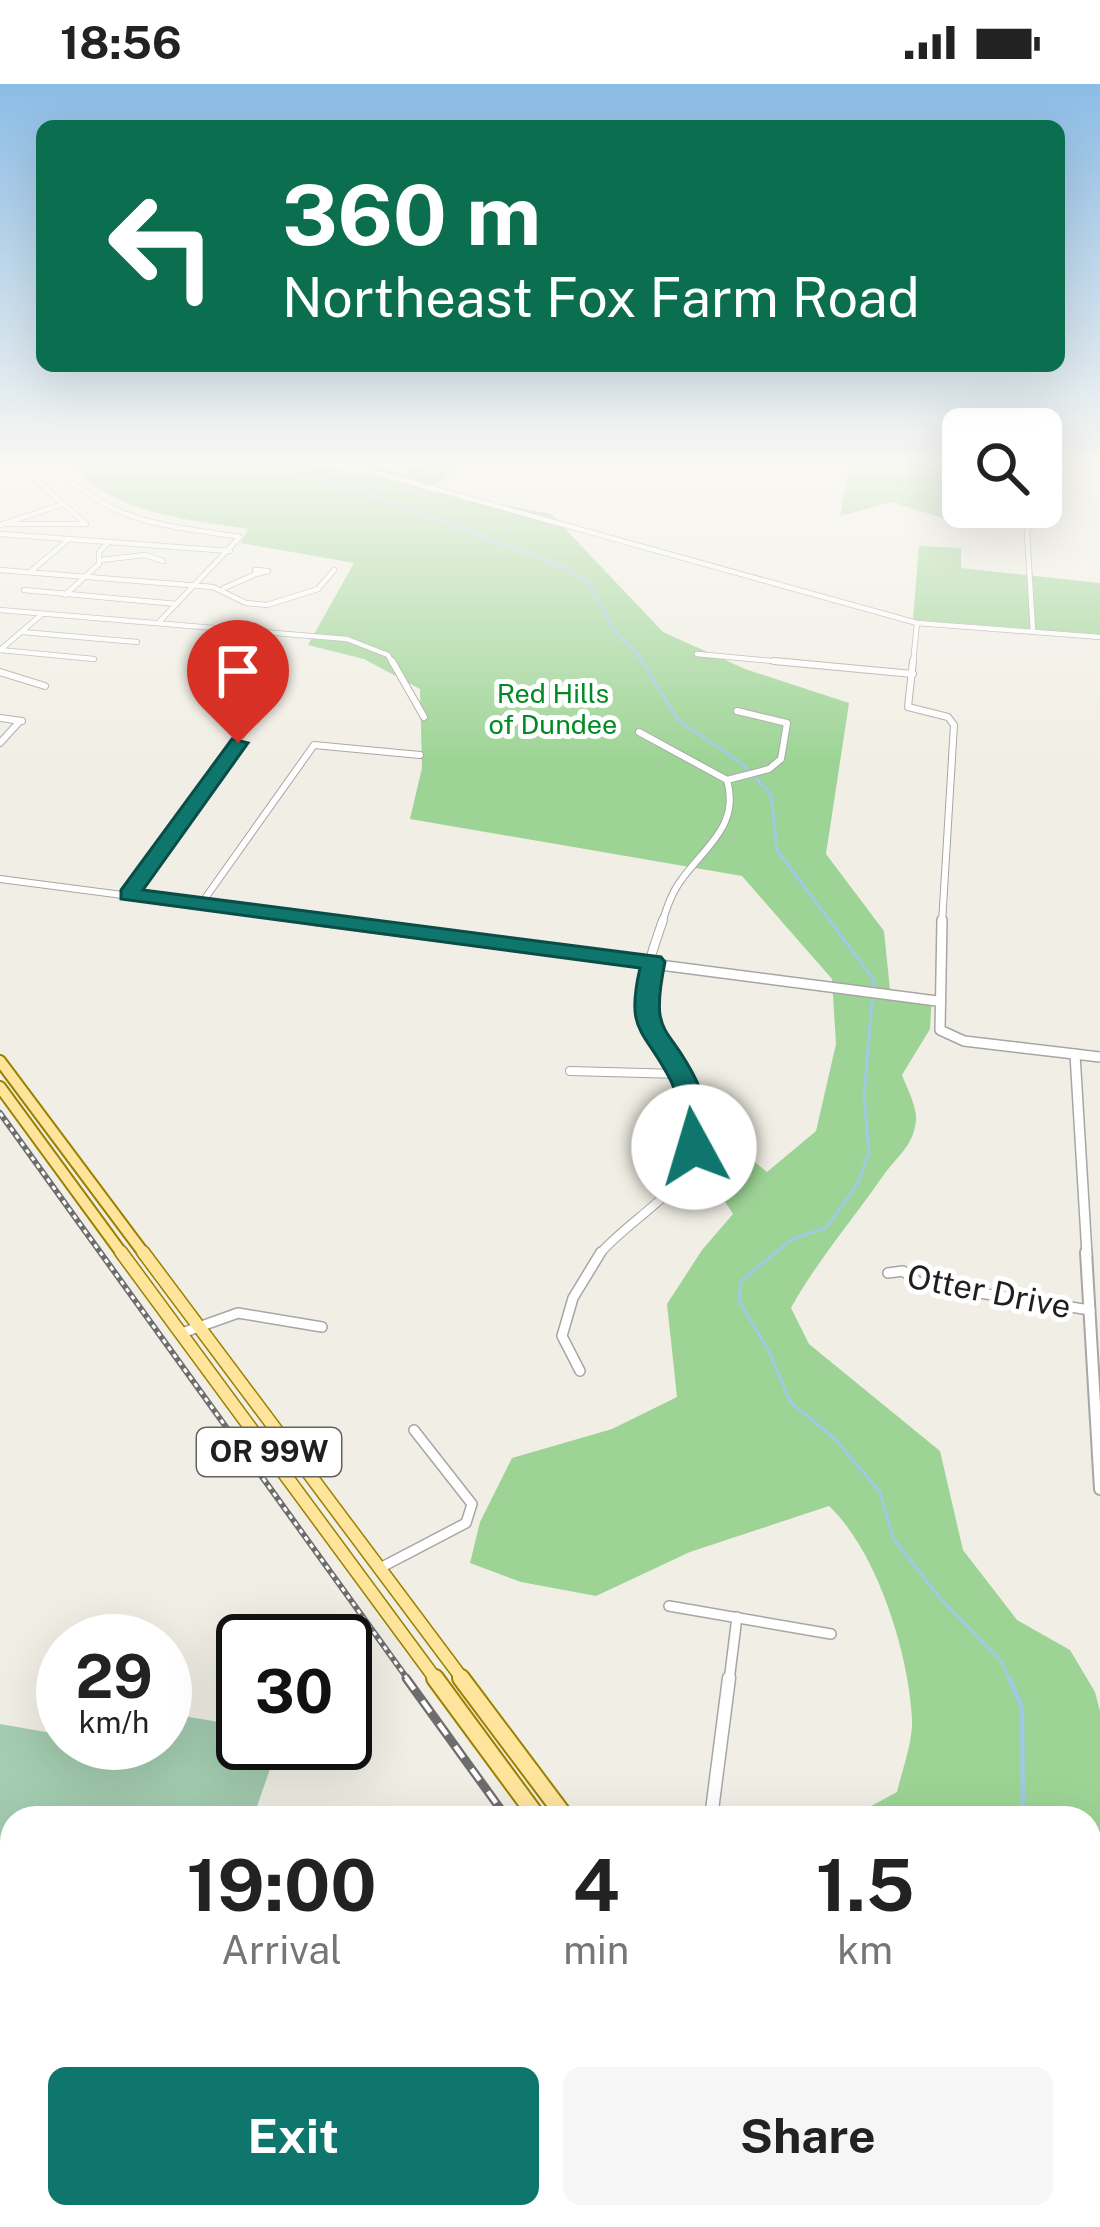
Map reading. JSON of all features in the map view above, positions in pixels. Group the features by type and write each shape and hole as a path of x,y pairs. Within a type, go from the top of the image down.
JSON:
{"main road":[{"name":"OR 99W","path":"0,1061 557,1806"},
{"name":"OR 99W","path":"0,1087 529,1806"}],"street":[{"path":"29,572 43,561"},
{"path":"64,595 100,561"},
{"path":"158,623 220,561"},
{"path":"701,561 917,623 1100,637"},
{"path":"1029,561 1033,632"},
{"path":"0,571 223,589 246,603 284,603 318,589 334,570"},
{"path":"223,589 256,574"},
{"path":"24,590 177,604"},
{"path":"0,610 334,637 391,658 424,716"},
{"path":"0,650 42,614"},
{"path":"917,623 909,709 948,717 954,724 938,1024 949,1037 1100,1057"},
{"path":"22,632 138,641"},
{"path":"0,650 94,658"},
{"path":"697,654 913,674"},
{"path":"0,671 46,686"},
{"path":"727,780 779,763 787,723 737,711"},
{"path":"0,718 22,721 0,743"},
{"path":"128,895 247,728"},
{"path":"580,1371 562,1336 568,1310 588,1268 616,1233 678,1180 691,1162 692,1108 682,1074 647,1020 644,994 673,892 722,829 731,795 727,780 639,732"},
{"path":"201,904 312,746 420,755"},
{"path":"0,880 937,1001"},
{"path":"1075,1054 1100,1489"},
{"path":"570,1071 682,1074"},
{"name":"Otter Drive","path":"888,1273 904,1271 921,1284 1090,1311"},
{"path":"181,1333 238,1313 322,1327"},
{"path":"380,1568 466,1523 472,1514 472,1504 414,1430"},
{"path":"668,1606 831,1634"},
{"path":"712,1806 737,1617"}],"green space":[{"name":"Red Hills of Dundee","path":"343,561 596,561 663,632 745,669 849,703 826,854 884,931 890,990 932,996 930,1029 902,1075 916,1115 912,1137 791,1308 809,1344 940,1451 963,1550 1017,1620 1070,1650 1095,1692 1100,1711 1100,1806 871,1806 897,1792 909,1746 910,1693 897,1635 876,1576 829,1506 690,1552 596,1596 521,1582 470,1563 480,1522 512,1458 612,1429 677,1397 667,1304 702,1250 733,1214 705,1171 710,1126 767,1172 816,1131 836,1044 832,979 742,876 410,819 422,768 420,689 364,659 308,645 354,563"},
{"path":"918,561 961,561 961,568 1100,583 1100,634 913,620"},
{"path":"192,1718 216,1722 216,1770 270,1770 257,1806 0,1806 0,1724 36,1730 36,1770 192,1770"}],"waterway":[{"path":"548,561 589,584 616,634 635,650 678,720 741,763 771,794 777,850 874,980 864,1097 869,1152 858,1183 826,1228 792,1239 741,1281 739,1301 769,1351 790,1402 835,1439 880,1492 893,1538 939,1597 1002,1662 1010,1681"},
{"path":"1009,1678 1022,1708 1023,1806"}],"railway":[{"path":"0,1113 409,1681"},
{"path":"406,1678 498,1806"}],"route":[{"path":"238,743 128,895 653,962 645,986 647,1020 682,1074 692,1108 694,1147"}]}
